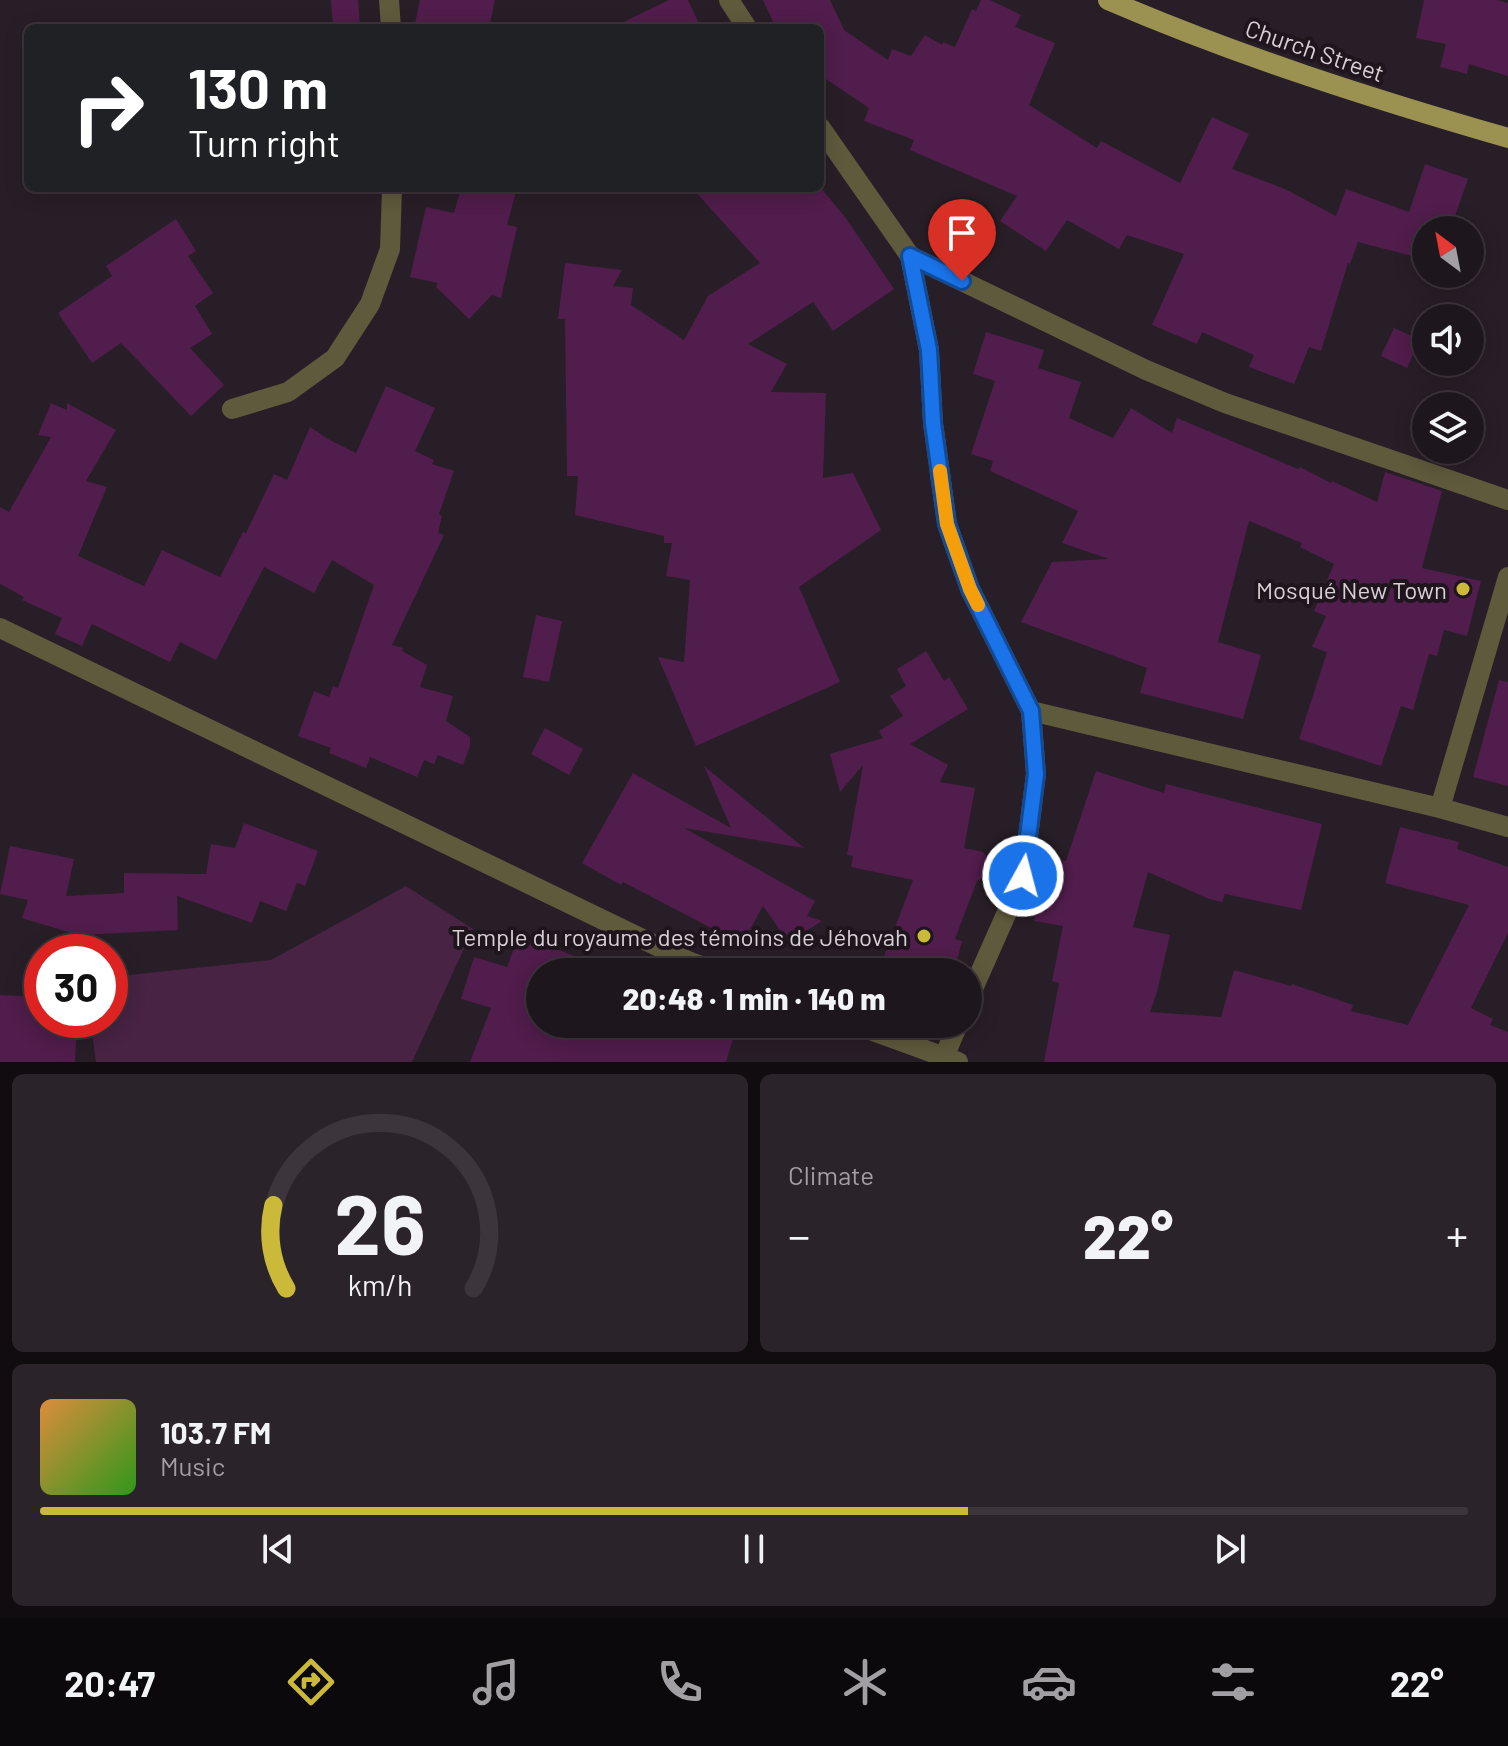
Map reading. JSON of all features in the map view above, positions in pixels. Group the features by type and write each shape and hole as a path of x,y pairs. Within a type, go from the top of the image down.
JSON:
{"main road":[{"name":"Church Street","path":"1108,0 1162,23 1386,102 1508,138"}],"street":[{"path":"389,0 391,24"},
{"path":"729,0 744,24"},
{"path":"824,133 910,256 929,350 933,423 947,524 970,589 1031,711 1036,774 1023,876 982,968"},
{"path":"232,409 288,392 335,358 370,304 390,249 392,192"},
{"path":"910,256 1146,370 1225,403 1508,500"},
{"path":"1440,808 1508,577"},
{"path":"0,628 685,958"},
{"path":"1031,711 1508,827"},
{"path":"890,1038 948,1061 954,1038"}],"shaded area":[{"path":"406,886 473,929 412,1062 96,1062 93,1038 128,1038 128,975 271,960"}],"building":[{"path":"331,0 358,0 360,24 333,24"},
{"path":"420,0 495,0 490,24 415,24"},
{"path":"669,0 688,0 699,24 619,24"},
{"path":"763,0 830,0 844,30 888,60 892,49 911,56 925,35 942,45 943,42 955,47 972,9 976,11 981,0 990,0 1021,15 1015,27 1055,43 1029,105 1097,148 1101,141 1180,183 1212,117 1249,134 1232,169 1285,189 1336,216 1346,189 1409,212 1425,164 1468,179 1455,216 1412,216 1412,256 1358,242 1348,263 1321,351 1309,347 1294,384 1249,367 1254,355 1202,332 1197,344 1152,325 1184,254 1127,235 1119,249 1067,220 1046,251 1000,221 1017,196 910,150 914,140 864,121 869,108 824,78 824,24 774,24"},
{"path":"1424,0 1497,0 1508,3 1508,76 1469,64 1467,74 1440,67 1446,44 1416,38"},
{"path":"460,192 516,192 507,225 517,227 501,298 492,295 469,319 436,287 438,283 410,277 426,207 454,213"},
{"path":"696,192 824,192 894,289 833,331 813,302 748,344 787,364 771,392 826,393 823,478 853,473 881,530 799,587 840,682 696,746 658,657 684,662 690,580 666,576 672,543 664,543 664,536 575,515 578,476 567,476 565,319 558,319 565,263 622,270 613,286 633,288 631,305 684,340 708,296 760,263"},
{"path":"176,219 196,251 188,256 213,293 195,306 212,334 190,348 224,385 191,416 121,343 92,363 58,313 112,276 106,266"},
{"path":"1394,328 1412,336 1412,357 1407,368 1381,356"},
{"path":"986,332 1044,350 1038,368 1081,382 1069,418 1113,438 1131,408 1172,433 1177,418 1298,469 1300,467 1377,502 1385,472 1442,491 1422,568 1481,581 1467,636 1444,630 1437,656 1429,654 1413,710 1401,706 1381,766 1299,739 1327,652 1312,647 1326,616 1314,611 1334,564 1300,547 1302,543 1249,521 1218,642 1261,655 1243,719 1140,693 1147,668 1021,622 1052,562 1109,559 1062,543 1078,511 990,471 993,461 971,454 995,381 973,374"},
{"path":"386,386 435,408 415,451 434,460 432,464 454,471 439,514 442,516 438,533 444,535 392,645 403,648 402,651 427,665 420,687 453,696 446,721 470,737 463,765 438,755 434,764 424,760 417,777 370,757 366,768 329,753 331,748 298,736 314,691 329,697 333,686 338,688 374,585 332,560 314,593 264,567 216,660 180,642 170,662 92,624 82,646 55,634 62,618 22,600 24,597 0,584 0,507 9,512 51,437 38,435 51,403 67,410 67,403 116,430 86,481 107,487 78,556 144,586 162,550 220,577 243,532 246,533 274,474 287,480 310,427 356,453"},
{"path":"536,615 562,621 549,682 523,677"},
{"path":"926,651 944,681 949,677 968,709 910,744 948,765 940,782 975,788 964,848 983,852 996,869 977,881 955,939 962,941 958,958 883,958 913,880 851,867 853,856 847,855 863,765 840,792 830,754 883,738 879,731 903,716 890,696 906,686 897,669"},
{"path":"1499,680 1508,682 1508,786 1473,777"},
{"path":"545,728 583,749 569,775 531,754"},
{"path":"704,766 804,848 684,828 815,901 807,916 822,921 795,938 791,946 763,906 742,944 582,863 633,773 731,828"},
{"path":"1096,771 1164,793 1166,784 1322,824 1301,910 1225,894 1222,902 1209,899 1148,872 1133,927 1170,935 1150,1012 1221,1017 1234,970 1292,984 1353,1005 1351,1011 1408,1025 1469,905 1385,883 1400,827 1459,842 1457,849 1508,867 1508,933 1471,1008 1493,1019 1490,1025 1508,1032 1508,1062 1044,1062 1059,983 1052,981 1063,926 1034,921 1045,858 1066,861"},
{"path":"244,823 318,851 305,886 297,883 286,911 260,901 252,923 177,896 178,930 75,934 22,918 28,900 0,894 10,846 74,859 66,896 124,893 124,873 206,874 211,844 235,848"},
{"path":"519,935 580,958 526,958 526,1038 730,1038 733,1039 726,1062 470,1062 491,1008 461,999 474,957 507,967"},
{"path":"0,995 24,996 24,1038 76,1038 75,1062 0,1062"}],"slow traffic":[{"path":"940,471 947,524 978,605"}],"place":[{"name":"Mosqué New Town","path":"1463,589"},
{"name":"Temple du royaume des témoins de Jéhovah","path":"924,936"}],"route":[{"path":"962,281 910,256 929,350 933,423 947,524 970,589 1031,711 1036,774 1023,876"}]}
